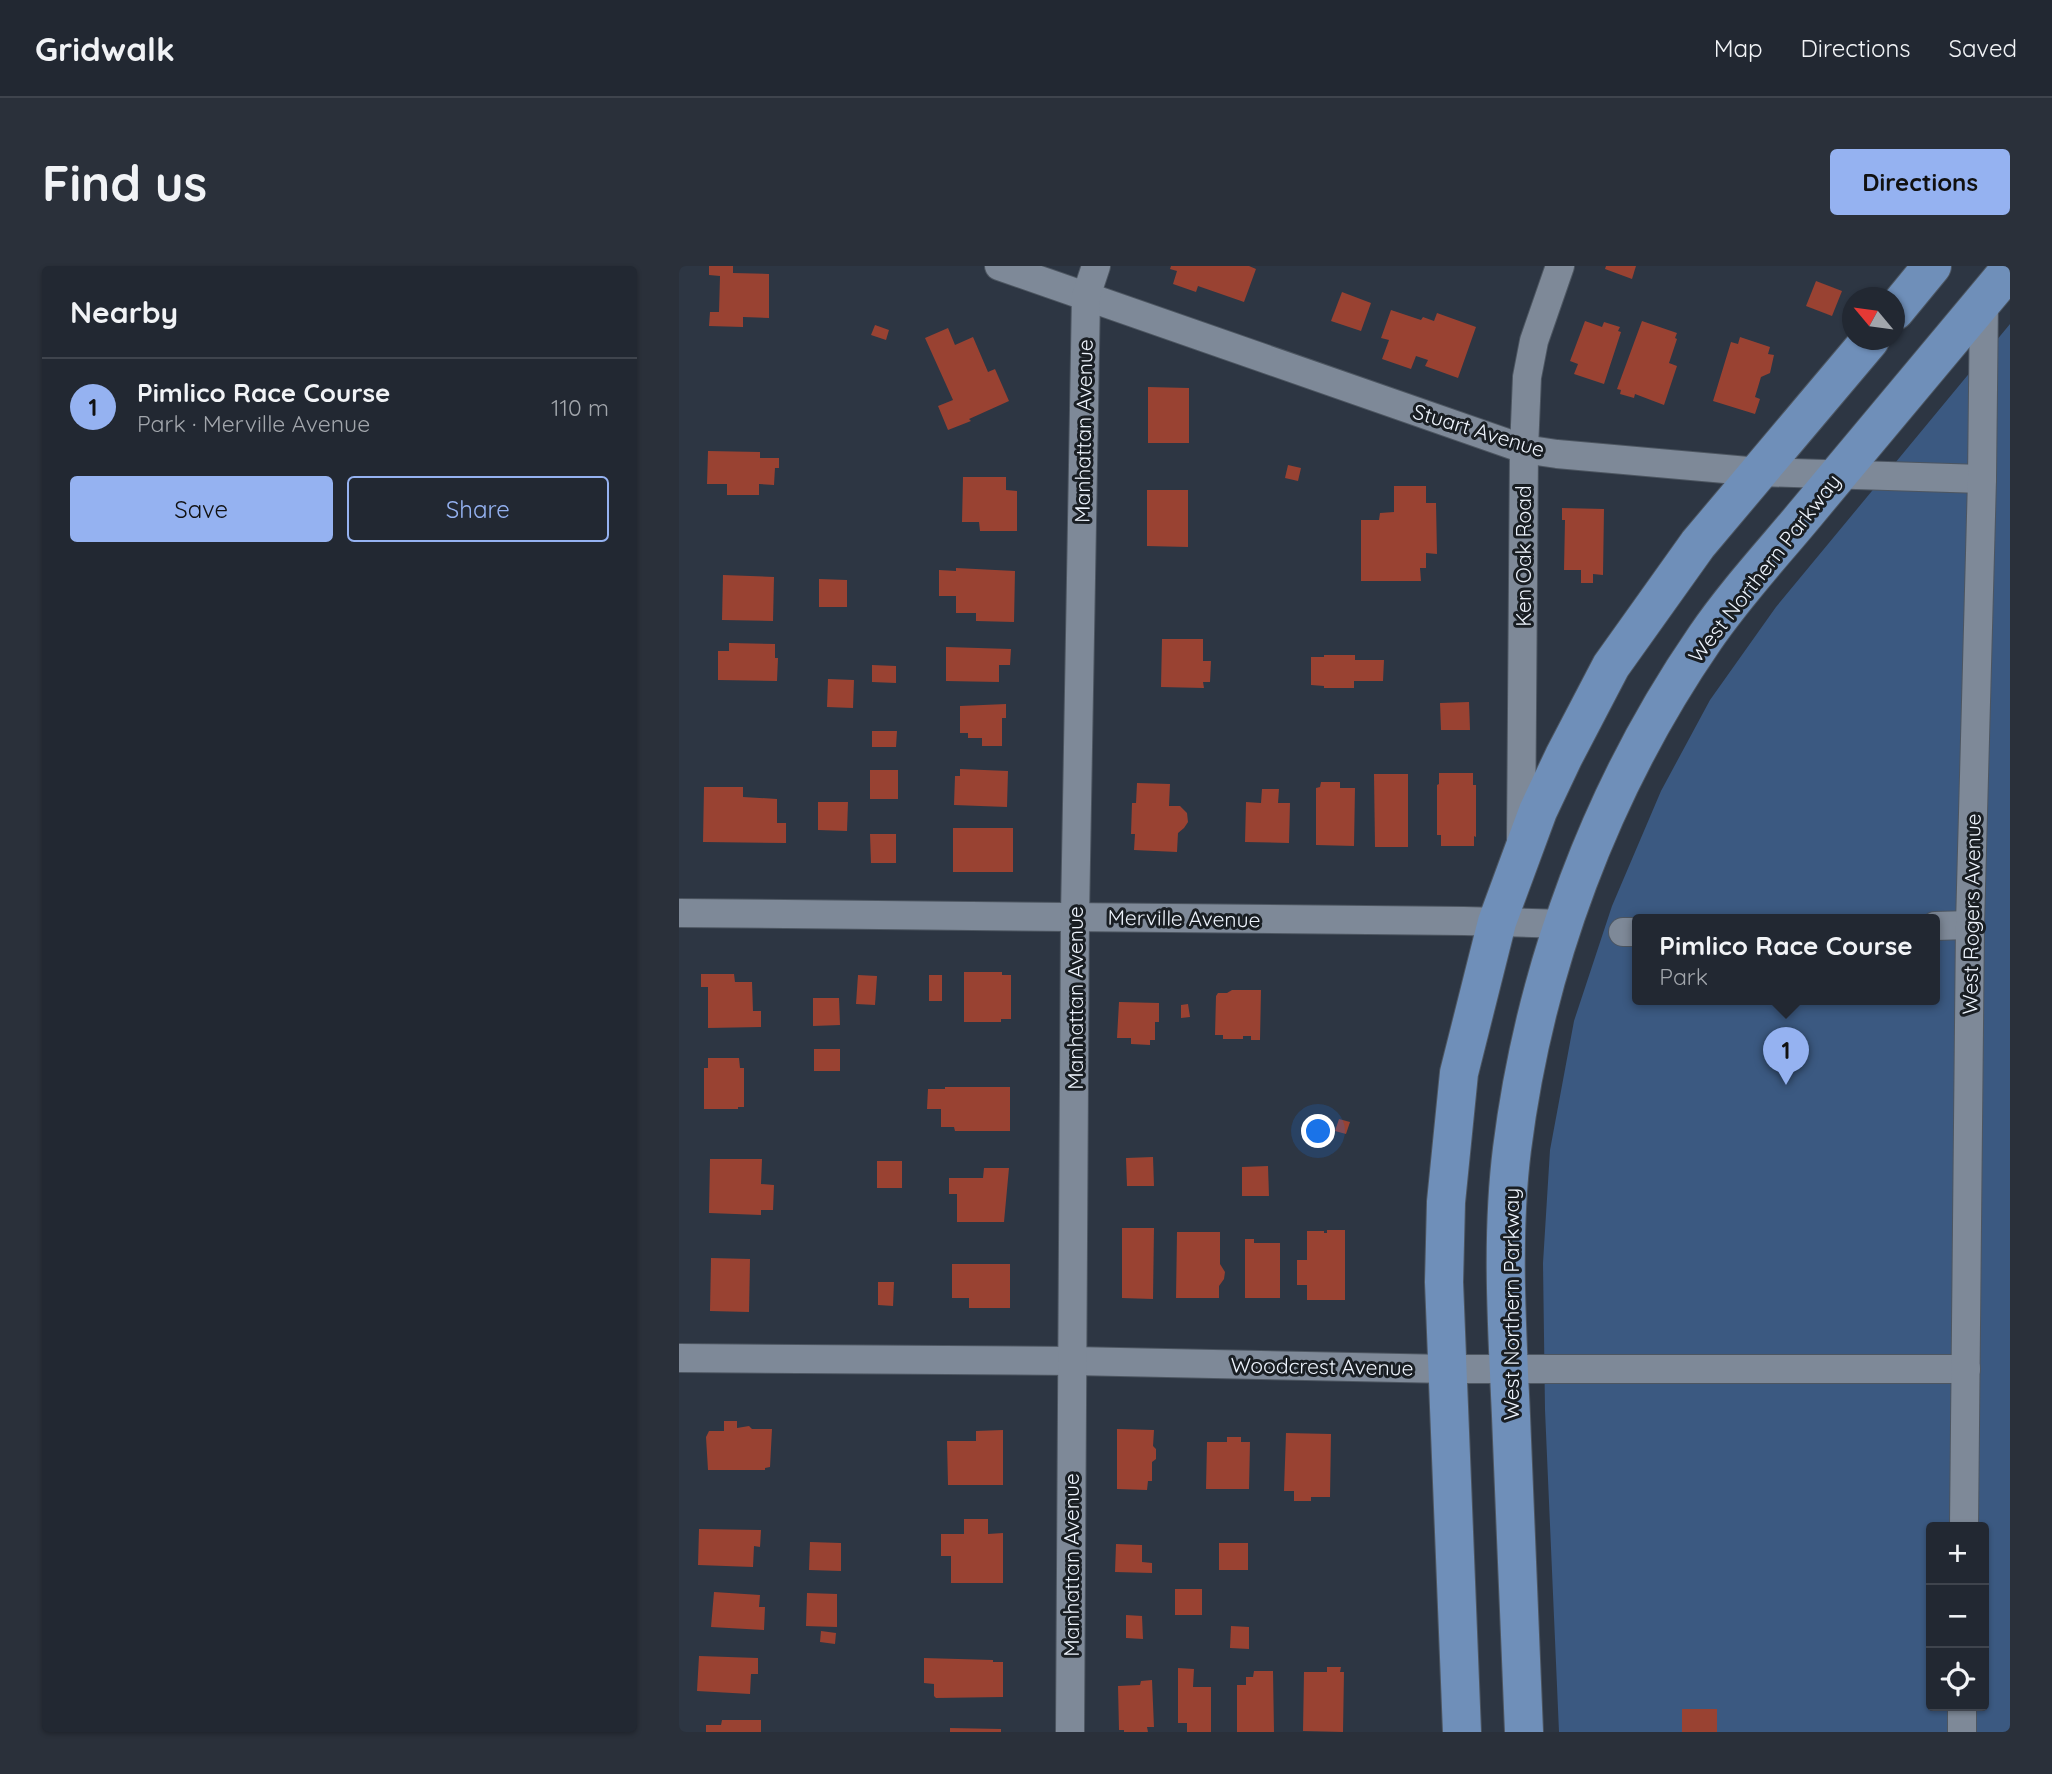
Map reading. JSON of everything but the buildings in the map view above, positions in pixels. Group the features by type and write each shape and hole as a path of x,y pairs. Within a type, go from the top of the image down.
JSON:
{"main road":[{"path":"1905,299 1932,266"},
{"name":"West Northern Parkway","path":"1524,1732 1506,1288 1507,1208 1512,1150 1522,1086 1537,1019 1564,924 1584,864 1614,797 1665,699 1707,635 2010,270"},
{"path":"1462,1732 1444,1282 1446,1202 1459,1073 1497,922 1538,811 1611,666 1698,544 1862,350"}],"street":[{"name":"Stuart Avenue","path":"999,266 1524,449 1759,472 1982,479"},
{"name":"Manhattan Avenue","path":"1070,1732 1075,917 1086,296 1096,266"},
{"name":"Ken Oak Road","path":"1521,852 1524,449 1529,361 1560,266"},
{"name":"West Rogers Avenue","path":"1964,1522 1970,925 1984,300"},
{"name":"Merville Avenue","path":"679,913 1564,924"},
{"path":"1940,926 1970,925"},
{"name":"Woodcrest Avenue","path":"679,1359 1073,1361 1509,1369 1966,1369"},
{"path":"1962,1711 1962,1732"}],"shaded area":[{"path":"2010,324 2010,1732 1559,1732 1545,1410 1543,1263 1550,1150 1574,1021 1612,906 1661,791 1710,700 1776,607"}],"place":[{"name":"Pimlico Race Course","path":"1786,1085"}]}
